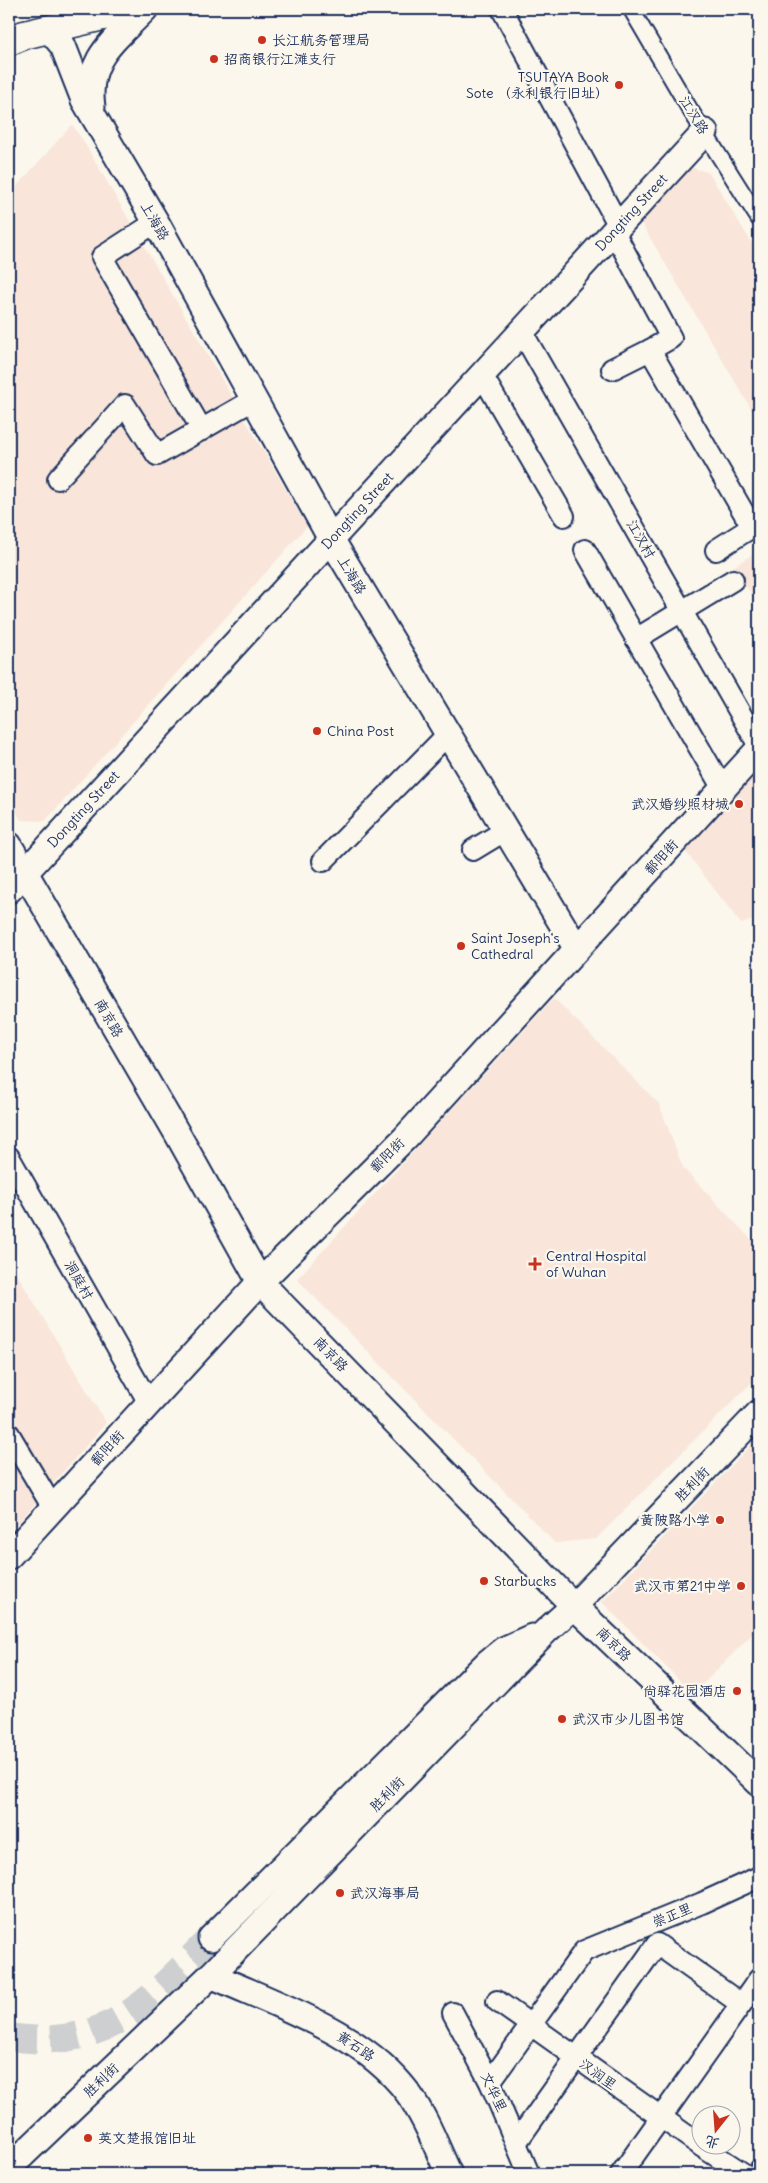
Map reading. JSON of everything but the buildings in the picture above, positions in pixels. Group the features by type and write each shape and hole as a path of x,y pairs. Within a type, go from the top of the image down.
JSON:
{"main road":[{"path":"9,41 49,29 133,9"}],"street":[{"name":"上海路","path":"94,117 90,90 97,63 107,48 144,9"},
{"name":"江汉路","path":"631,9 759,219"},
{"path":"504,10 671,338 612,369"},
{"name":"上海路","path":"49,29 63,46 80,93 156,222 331,540 577,949"},
{"name":"Dongting Street","path":"17,881 705,132"},
{"path":"156,222 102,258 202,430"},
{"name":"江汉村","path":"522,332 759,746"},
{"path":"650,350 752,527 716,550"},
{"path":"482,375 564,516"},
{"path":"58,479 125,405 157,455 255,400"},
{"path":"585,550 723,790"},
{"path":"636,639 733,580"},
{"path":"323,861 448,734"},
{"name":"鄱阳街","path":"9,1556 260,1282 405,1138 759,749"},
{"path":"473,850 506,830"},
{"name":"南京路","path":"9,845 17,881 173,1126 260,1282 574,1606 759,1783"},
{"name":"洞庭村","path":"9,1157 149,1403"},
{"name":"胜利街","path":"9,2168 212,1975 546,1631 574,1606 759,1413"},
{"path":"9,1434 52,1508"},
{"path":"212,1938 487,1663 503,1650 546,1631"},
{"name":"崇正里","path":"532,2026 584,1951 702,1904 759,1877"},
{"path":"516,2143 657,1944 741,2004"},
{"name":"黄石路","path":"212,1975 345,2037 380,2063 396,2078 418,2108 449,2174"},
{"path":"622,2174 759,1979"},
{"name":"汉润里","path":"497,2001 690,2138"},
{"name":"文华里","path":"453,2013 490,2082 529,2174"},
{"path":"490,2082 532,2026"},
{"name":"汉润里","path":"717,2156 744,2174"},
{"path":"754,2174 759,2167"}],"shaded area":[{"path":"72,125 82,139 307,526 45,821 21,820 9,799 9,195"},
{"path":"681,164 709,173 759,255 759,422 636,214"},
{"path":"759,550 759,605 733,567"},
{"name":"武汉婚纱照材城","path":"759,764 759,918 741,924 680,844"},
{"name":"Central Hospital of Wuhan","path":"554,998 659,1104 683,1168 759,1248 759,1375 596,1539 555,1543 297,1279"},
{"path":"9,1261 106,1423 9,1533"},
{"name":"黄陂路小学","path":"759,1437 759,1627 693,1694 602,1602"}],"tunnel":[{"path":"9,2037 44,2039 73,2037 100,2029 124,2017 146,2002 211,1938"}],"place":[{"name":"长江航务管理局","path":"262,40"},
{"name":"招商银行江滩支行","path":"214,59"},
{"name":"TSUTAYA Book Sote （永利银行旧址）","path":"619,85"},
{"name":"China Post","path":"317,731"},
{"name":"武汉婚纱照材城","path":"739,804"},
{"name":"Saint Joseph's Cathedral","path":"461,946"},
{"name":"Central Hospital of Wuhan","path":"535,1264"},
{"name":"黄陂路小学","path":"720,1520"},
{"name":"Starbucks","path":"484,1581"},
{"name":"武汉市第21中学","path":"741,1586"},
{"name":"尚驿花园酒店","path":"737,1691"},
{"name":"武汉市少儿图书馆","path":"562,1719"},
{"name":"武汉海事局","path":"340,1893"},
{"name":"英文楚报馆旧址","path":"88,2138"}]}
